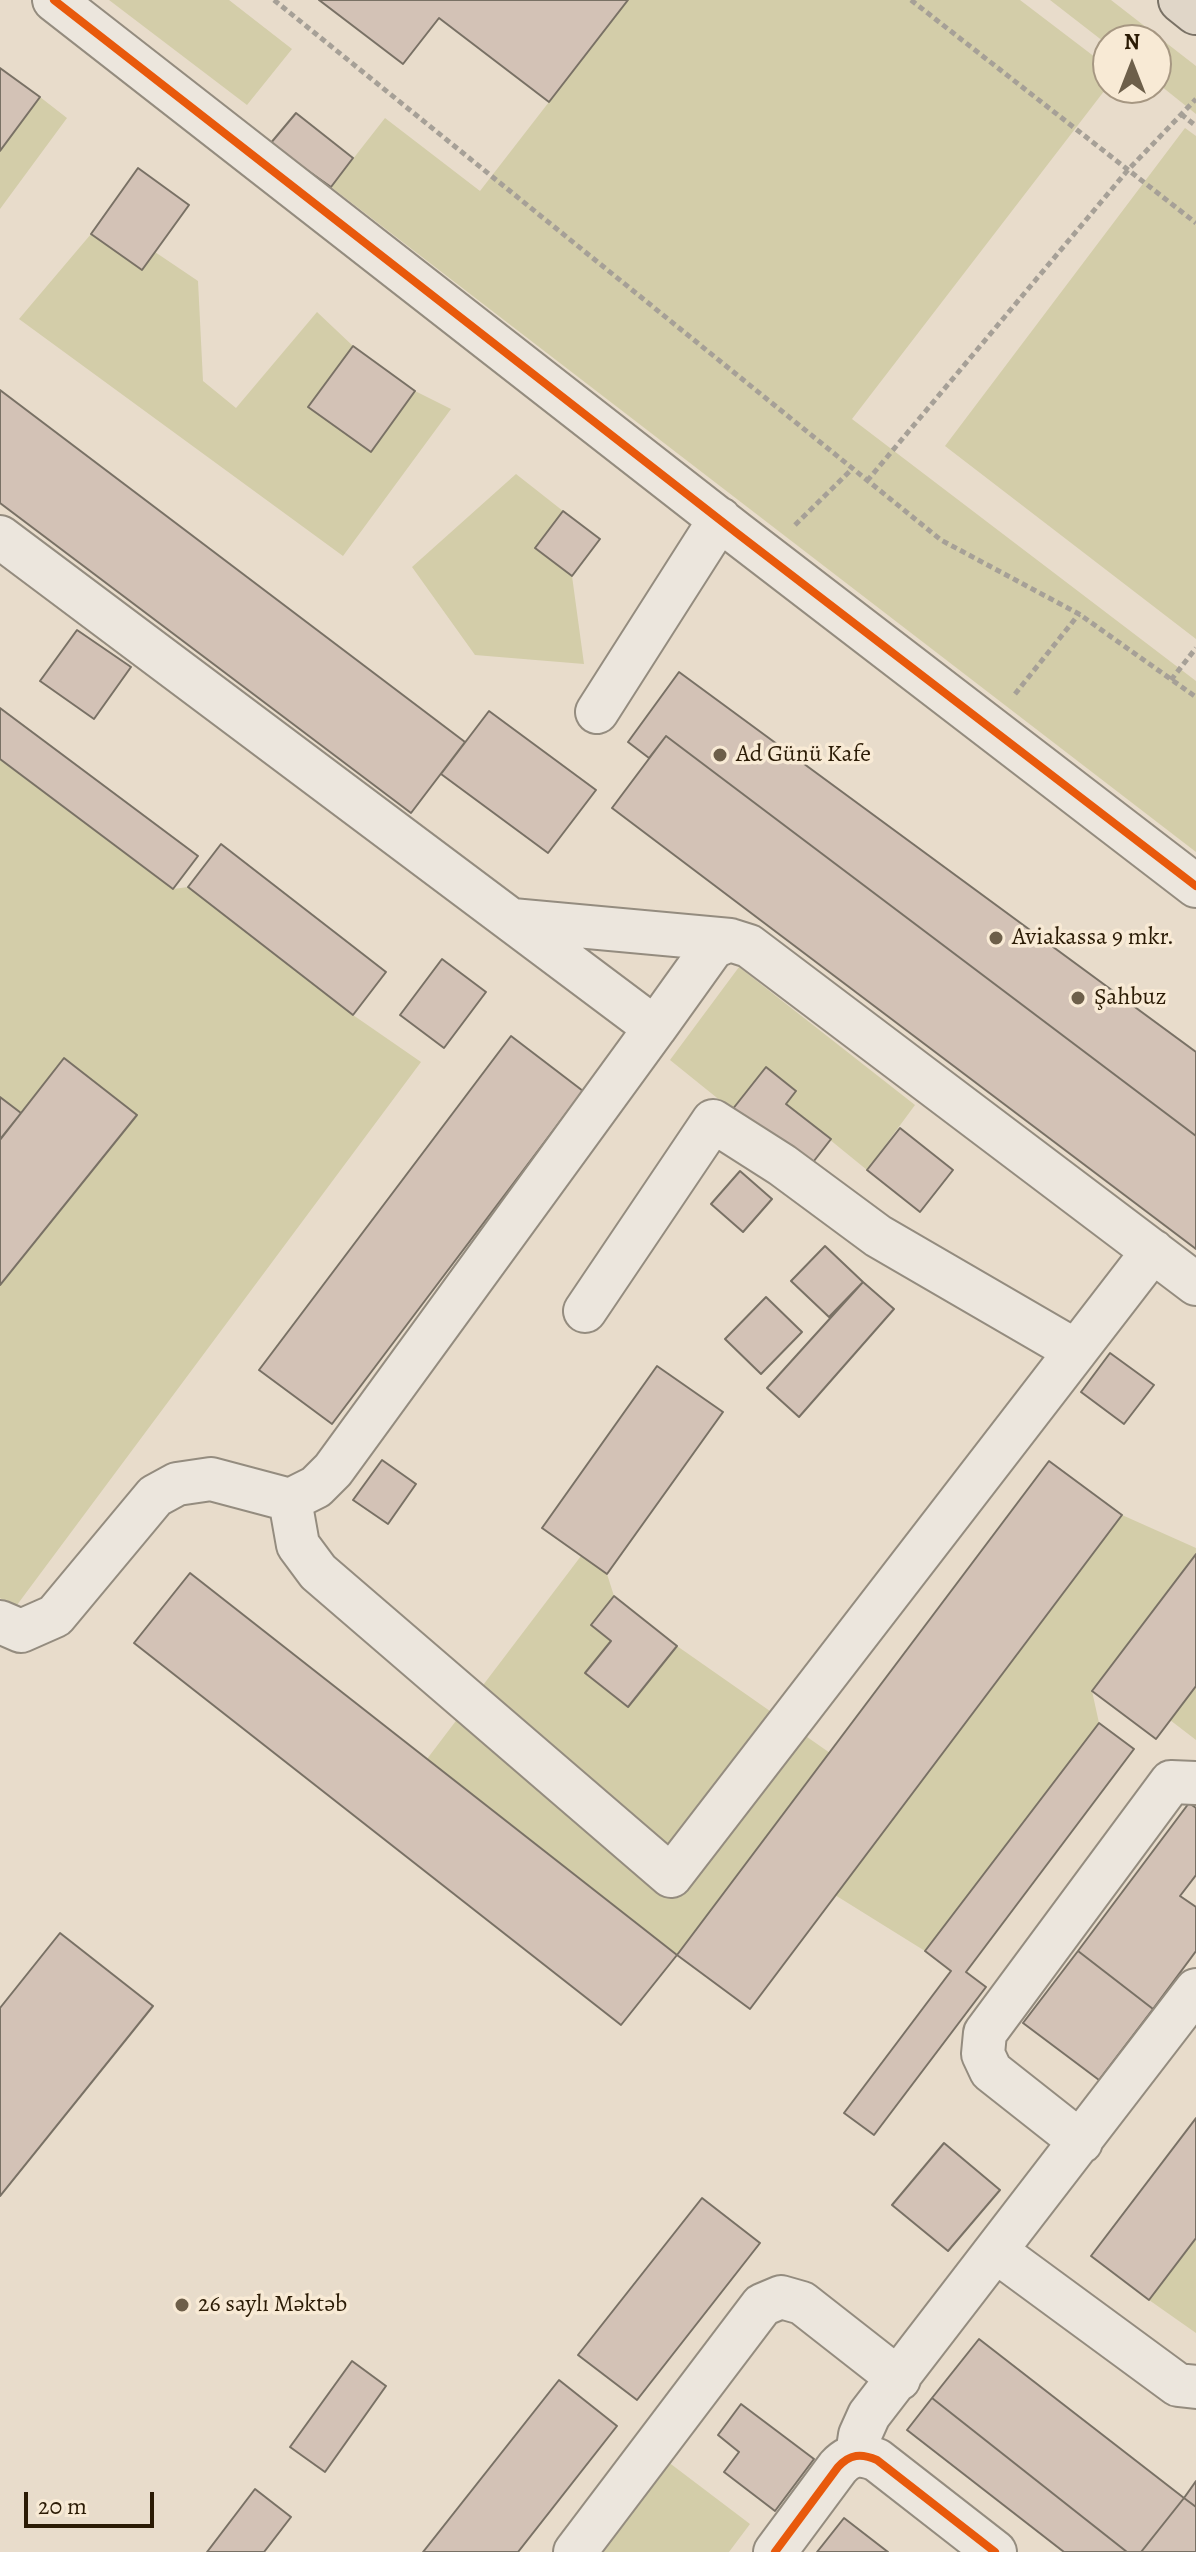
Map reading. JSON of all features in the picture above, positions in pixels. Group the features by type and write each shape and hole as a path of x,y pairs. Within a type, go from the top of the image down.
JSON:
{"main road":[{"path":"1181,0 1196,12"}],"street":[{"path":"54,0 1196,886"},
{"path":"597,712 720,519"},
{"path":"0,537 655,1028"},
{"path":"511,920 730,940 749,946 1196,1284"},
{"path":"0,1622 21,1631 55,1616 155,1496 177,1484 211,1479 290,1500 316,1487 333,1470 713,947 730,940"},
{"path":"585,1311 713,1121 782,1165 878,1236 1076,1351"},
{"path":"290,1500 298,1545 318,1572 671,1876 1153,1251"},
{"path":"1081,2142 991,2071 983,2054 985,2033 1171,1782 1196,1783"},
{"path":"857,2455 860,2435 869,2415 1196,1990"},
{"path":"997,2252 1178,2385 1196,2387"},
{"path":"575,2552 762,2305 781,2297 802,2303 899,2379"},
{"path":"775,2552 838,2467 846,2459 857,2455 877,2460 995,2552"}],"path":[{"path":"274,0 941,540 1079,614 1196,697"},
{"path":"911,0 1196,223"},
{"path":"867,481 1127,171 1196,99"},
{"path":"1181,114 1196,126"},
{"path":"766,553 852,469"},
{"path":"989,727 1079,614"},
{"path":"1171,680 1196,648"}],"shaded area":[{"path":"109,0 229,0 292,49 247,105"},
{"path":"628,0 1020,0 1092,55 1094,104 852,419 1196,681 1196,852 331,187 385,118 480,191"},
{"path":"1050,0 1111,0 1142,24 1092,24 1092,33"},
{"path":"1172,47 1196,66 1196,114 1172,95"},
{"path":"40,97 67,118 0,209 0,151"},
{"path":"1185,128 1196,136 1196,639 945,446"},
{"path":"91,234 142,269 155,252 198,281 203,381 236,408 317,312 353,346 309,408 371,452 415,391 451,409 343,556 19,319"},
{"path":"516,474 563,511 535,548 572,576 584,664 475,655 412,567"},
{"path":"0,759 173,889 188,887 353,1015 421,1062 14,1609 0,1598 0,1285 137,1115 64,1058 21,1113 0,1097"},
{"path":"739,967 915,1105 867,1170 786,1104 796,1090 767,1068 732,1110 670,1060"},
{"path":"1122,1515 1196,1548 1196,1554 1092,1691 1099,1723 925,1951 835,1895"},
{"path":"581,1556 607,1574 614,1596 591,1625 611,1641 586,1674 628,1707 677,1646 830,1753 677,1955 427,1759"},
{"path":"1196,1686 1196,1740 1170,1720"},
{"path":"1196,2238 1196,2333 1149,2300"},
{"path":"655,2452 750,2524 729,2552 588,2552"}],"building":[{"path":"319,0 628,0 549,102 439,18 403,64"},
{"path":"0,68 40,97 0,151"},
{"path":"296,113 353,158 331,187 270,144"},
{"path":"138,168 189,205 142,270 91,234"},
{"path":"353,346 415,391 371,452 308,407"},
{"path":"0,390 465,742 411,813 0,503"},
{"path":"563,511 600,539 572,576 535,548"},
{"path":"77,630 131,667 94,719 40,681"},
{"path":"679,672 1196,1052 1196,1136 666,736 649,758 628,742"},
{"path":"0,708 198,856 173,889 0,759"},
{"path":"489,711 596,790 548,853 441,774"},
{"path":"666,736 1196,1136 1196,1249 612,808"},
{"path":"221,844 386,972 353,1015 188,887"},
{"path":"442,959 486,992 444,1048 400,1015"},
{"path":"511,1036 583,1091 332,1424 259,1370"},
{"path":"64,1058 137,1115 0,1285 0,1140"},
{"path":"766,1067 796,1091 786,1104 831,1139 807,1170 732,1110"},
{"path":"0,1097 21,1113 1,1138 0,1138"},
{"path":"900,1128 953,1170 920,1212 867,1170"},
{"path":"740,1171 772,1199 743,1232 711,1204"},
{"path":"825,1246 863,1282 829,1317 791,1281"},
{"path":"863,1282 894,1309 799,1417 767,1388"},
{"path":"766,1297 802,1332 761,1374 725,1339"},
{"path":"1110,1353 1154,1385 1124,1424 1081,1392"},
{"path":"657,1366 723,1412 607,1574 542,1528"},
{"path":"382,1460 416,1484 388,1524 353,1500"},
{"path":"1049,1461 1122,1515 750,2009 677,1955"},
{"path":"1196,1554 1196,1686 1156,1739 1092,1691"},
{"path":"190,1573 677,1955 621,2025 134,1643"},
{"path":"614,1596 677,1646 628,1707 585,1673 611,1641 591,1625"},
{"path":"1099,1723 1134,1749 966,1972 986,1987 874,2135 844,2113 951,1971 925,1951"},
{"path":"1189,1803 1196,1808 1196,1875 1180,1896 1196,1907 1196,1951 1153,2009 1078,1951"},
{"path":"60,1933 153,2006 0,2196 0,2008"},
{"path":"1078,1951 1153,2009 1099,2080 1023,2023"},
{"path":"1196,2118 1196,2238 1149,2300 1091,2256"},
{"path":"944,2143 1000,2190 948,2251 892,2205"},
{"path":"702,2198 760,2243 637,2400 578,2355"},
{"path":"979,2339 1184,2498 1141,2552 1127,2552 932,2398"},
{"path":"352,2361 386,2386 325,2472 290,2447"},
{"path":"559,2380 617,2426 518,2552 423,2552"},
{"path":"932,2398 1127,2552 1064,2552 907,2430"},
{"path":"741,2404 814,2459 775,2511 724,2472 739,2452 718,2435"},
{"path":"1196,2481 1196,2507 1184,2498"},
{"path":"255,2489 291,2517 264,2552 207,2552"},
{"path":"1184,2498 1196,2507 1196,2552 1141,2552"},
{"path":"844,2518 888,2552 817,2552"}],"cycle path":[{"path":"54,0 738,534 1196,886"},
{"path":"775,2552 838,2467 851,2457 861,2456 877,2460 995,2552"}],"place":[{"name":"Ad Günü Kafe","path":"720,755"},
{"name":"Aviakassa 9 mkr.","path":"996,938"},
{"name":"Şahbuz","path":"1078,998"},
{"name":"26 saylı Məktəb","path":"182,2305"}]}
